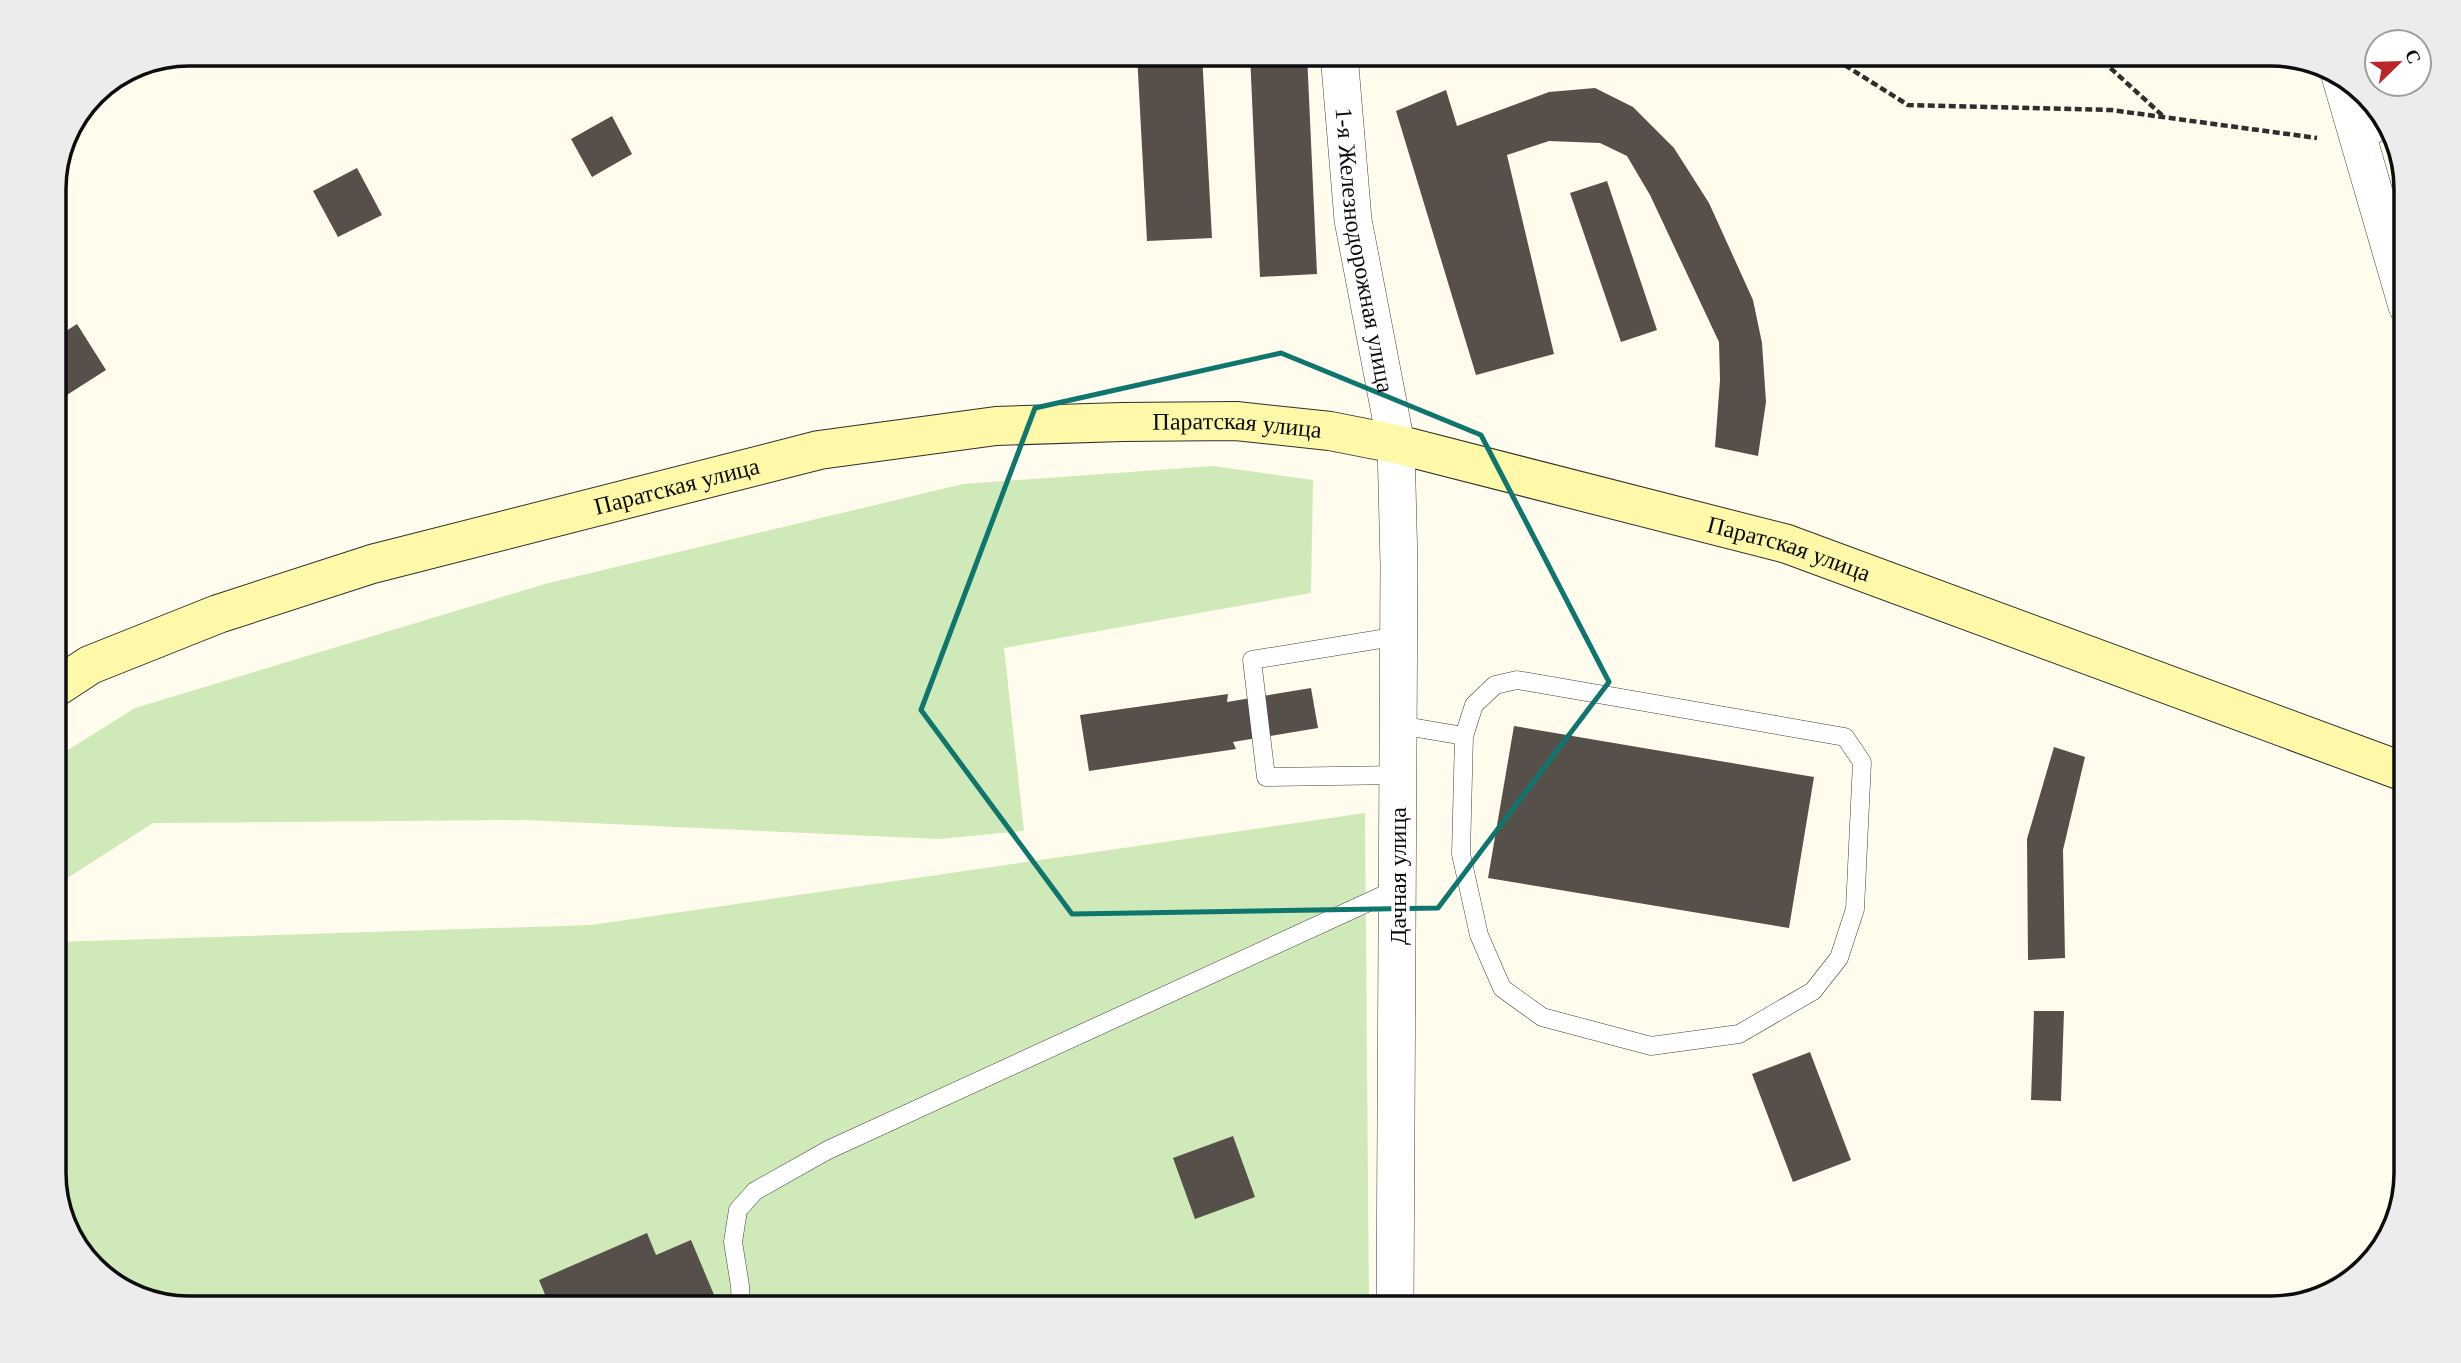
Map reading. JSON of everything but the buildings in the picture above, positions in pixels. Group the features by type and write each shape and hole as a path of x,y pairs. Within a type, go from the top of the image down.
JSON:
{"main road":[{"name":"Паратская улица","path":"67,680 90,665 218,614 372,564 818,450 996,426 1236,421 1330,431 1396,444 1787,544 2394,768"}],"street":[{"name":"1-я Железнодорожная улица","path":"1340,66 1353,220 1396,444"},
{"path":"2353,97 2374,135 2394,239"},
{"name":"Дачная улица","path":"1395,1296 1399,775 1396,444"}],"lane":[{"path":"1399,635 1252,660 1266,777 1399,775"},
{"path":"1517,680 1845,737 1862,762 1855,909 1839,958 1813,991 1739,1034 1651,1046 1542,1017 1502,988 1479,935 1461,855 1464,736 1474,705 1495,685 1517,680"},
{"path":"1399,725 1464,736"},
{"path":"740,1296 733,1242 738,1210 755,1191 828,1150 1397,888"}],"path":[{"path":"1846,66 1908,105 2111,110 2374,135"},
{"path":"2108,66 2164,117"}],"highlighted area":[{"path":"1281,353 1481,435 1609,682 1438,908 1072,914 921,710 1035,408"}],"green space":[{"path":"1213,466 1313,480 1311,593 1004,648 1024,831 939,839 524,820 153,823 67,878 67,750 135,708 545,584 963,484"},
{"path":"1365,813 1369,1296 190,1296 158,1292 135,1284 108,1266 87,1242 73,1213 67,1182 67,942 591,925"}]}
